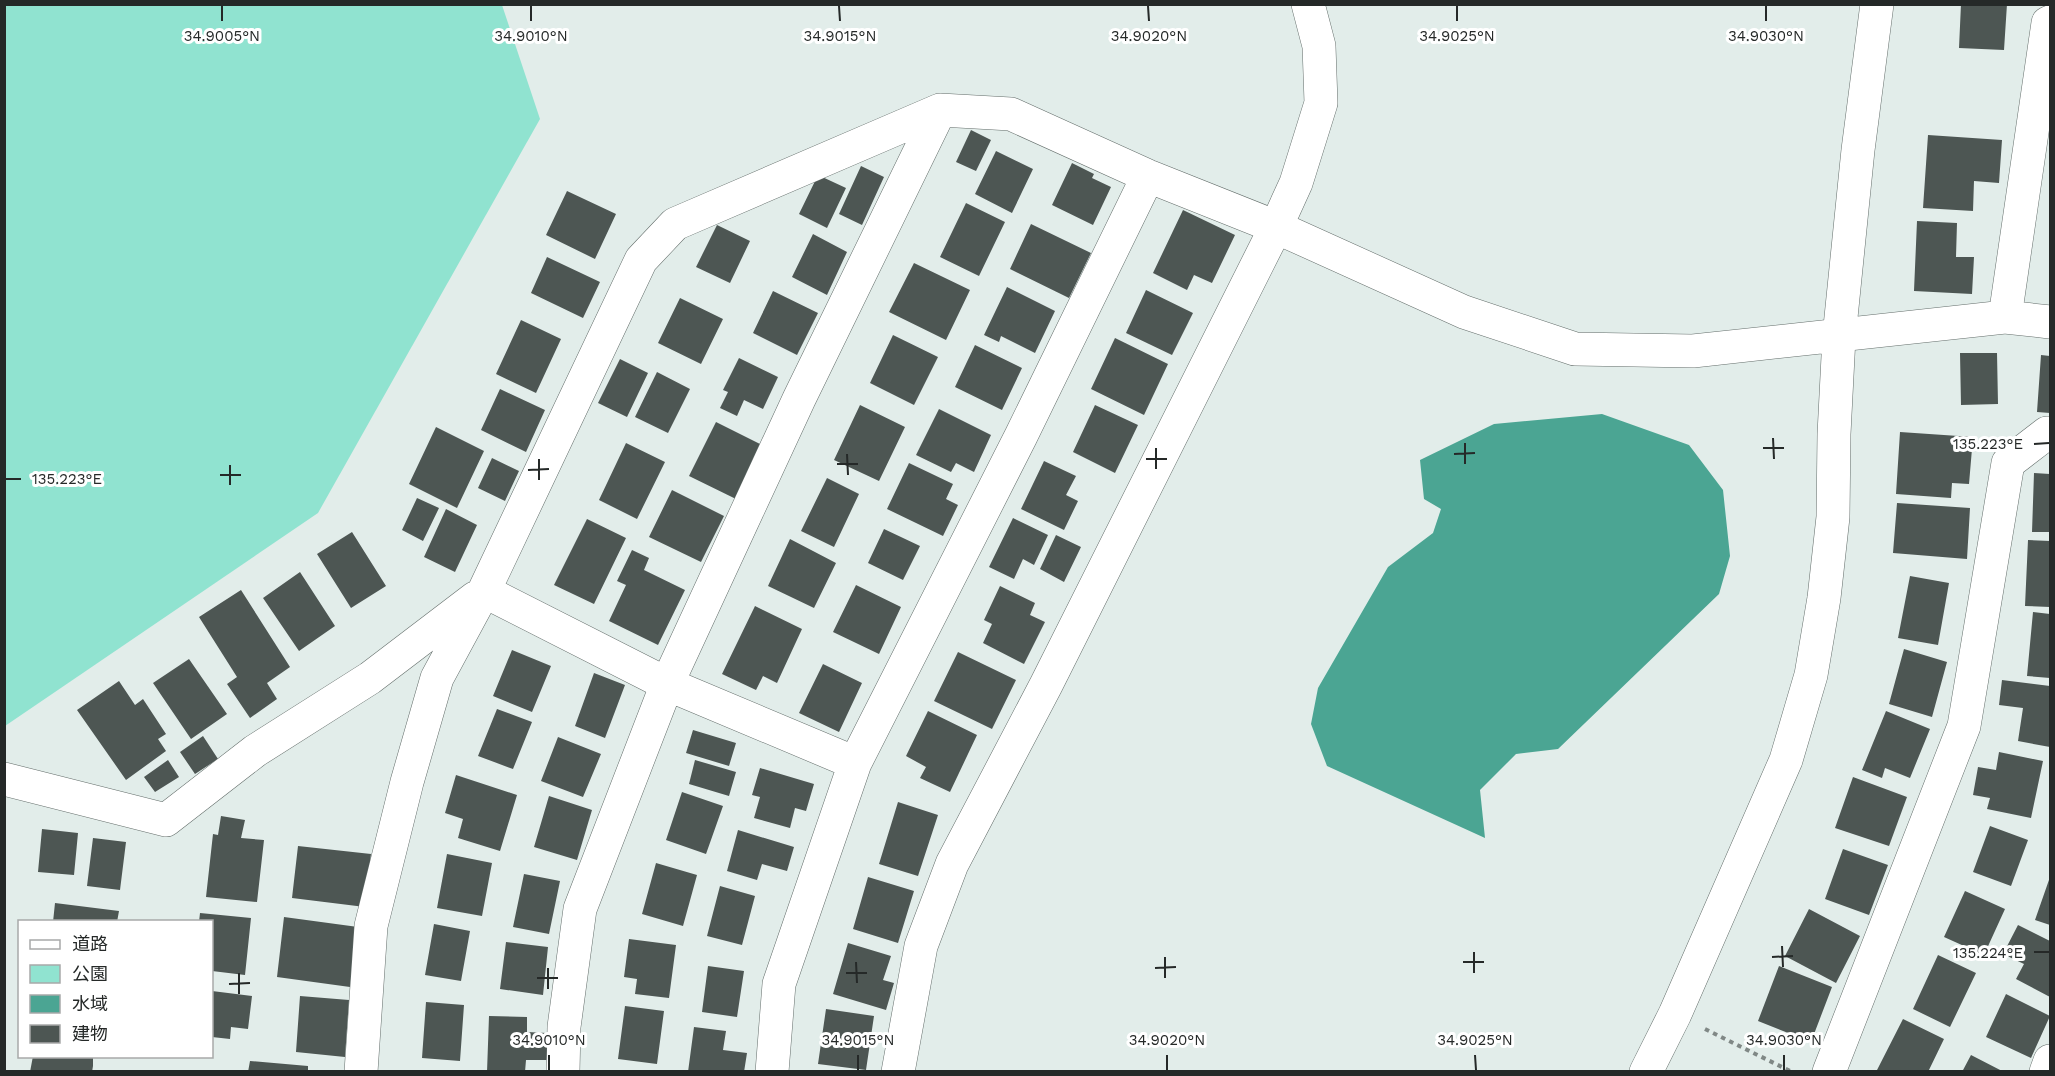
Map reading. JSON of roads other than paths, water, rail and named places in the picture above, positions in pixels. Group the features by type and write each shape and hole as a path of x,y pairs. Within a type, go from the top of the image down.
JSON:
{"street":[{"path":"898,1071 921,946 952,864 1040,696 1296,183 1321,103 1319,46 1308,4"},
{"path":"1646,1071 1675,1014 1786,760 1811,675 1824,598 1833,517 1839,336 1858,150 1877,4"},
{"path":"2005,317 2048,22 2050,22"},
{"path":"361,1071 371,926 404,793 438,678 483,591 641,260 675,224 940,110 1011,114 1148,176 1276,227 1464,312 1575,349 1693,351 2005,317 2050,322"},
{"path":"563,1071 564,1027 580,909 667,684 800,399 940,110"},
{"path":"772,1071 779,984 855,763 1148,176"},
{"path":"1829,1071 1964,726 2008,463 2050,433"},
{"path":"483,591 667,684 855,763"},
{"path":"4,779 166,820 255,751 370,678 483,591"},
{"path":"2046,1071 2050,1061"}],"water":[{"path":"1602,414 1689,445 1723,490 1730,556 1719,594 1558,749 1516,754 1480,790 1485,838 1327,766 1311,724 1318,688 1388,567 1433,533 1441,509 1424,499 1420,460 1494,424"}]}
